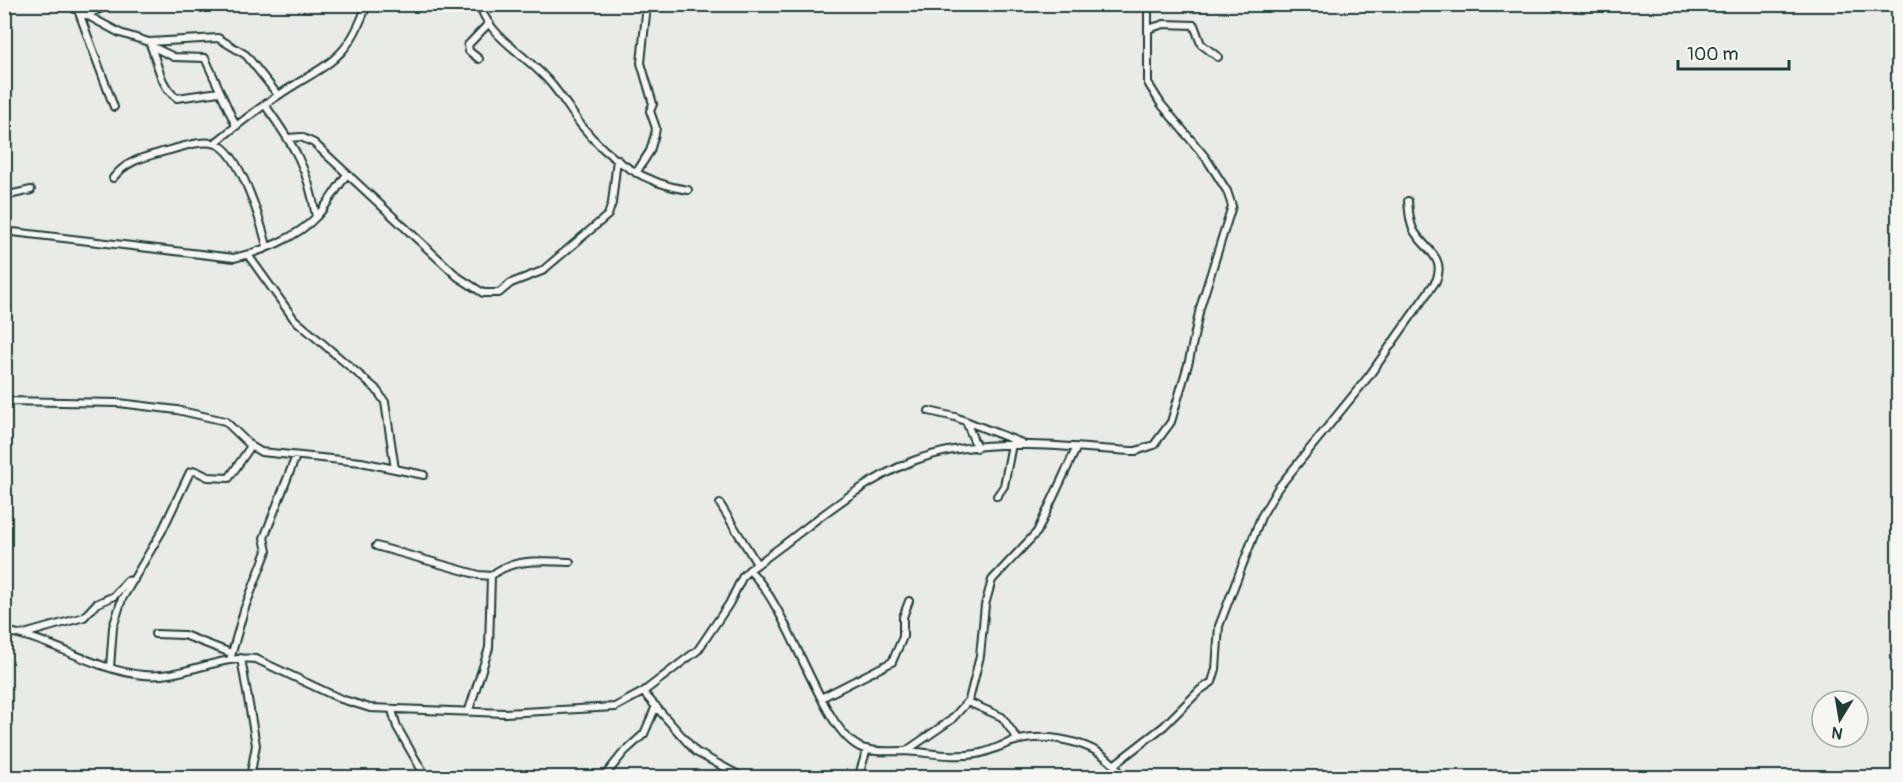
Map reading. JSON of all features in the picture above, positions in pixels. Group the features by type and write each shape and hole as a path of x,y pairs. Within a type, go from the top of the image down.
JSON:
{"street":[{"path":"66,4 120,33 150,44 166,56 205,58 219,93 237,126"},
{"path":"88,14 112,4"},
{"path":"113,178 129,163 146,156 189,146 215,143 278,95 332,63 350,42 367,4"},
{"path":"636,173 650,151 656,128 650,111 653,104 641,63 647,4"},
{"path":"155,634 184,635 230,657 269,664 341,699 370,708 505,713 615,708 643,692 698,650 749,570 807,530 825,513 896,469 938,453 1012,444 1076,449 1145,449 1154,445 1166,430 1178,402 1200,308 1232,214 1231,200 1218,175 1151,90 1148,83 1148,4"},
{"path":"481,5 482,13 489,23 545,77 582,126 617,159 655,183 688,190"},
{"path":"78,10 114,107"},
{"path":"479,59 469,51 468,45 489,23"},
{"path":"1148,29 1164,24 1194,25 1201,44 1218,57"},
{"path":"150,44 218,38 246,55 278,95"},
{"path":"150,44 161,78 170,94 183,99 219,93"},
{"path":"265,105 288,138 308,176 316,217"},
{"path":"288,138 307,138 370,192 417,240 470,286 483,293 499,293 511,283 542,271 608,215 612,207 617,159"},
{"path":"215,143 224,149 251,195 267,246"},
{"path":"4,231 234,258 248,255 294,234 316,217 347,174"},
{"path":"4,196 31,190"},
{"path":"1114,764 1164,726 1200,690 1212,682 1216,669 1219,626 1261,517 1278,488 1369,375 1436,281 1439,264 1433,252 1414,231 1408,201"},
{"path":"248,255 294,319 376,389 385,402 395,469"},
{"path":"4,401 119,403 177,410 225,421 251,446 261,452 361,462 424,475"},
{"path":"929,411 939,412 1026,445"},
{"path":"968,424 977,448"},
{"path":"997,496 1004,486 1012,444"},
{"path":"110,668 116,619 122,599 162,531 190,472 196,471 208,477 230,478 251,446"},
{"path":"905,752 951,720 968,702 980,656 985,605 992,580 1037,532 1076,449"},
{"path":"230,657 244,610 267,551 264,538 270,518 296,456"},
{"path":"720,504 758,564"},
{"path":"376,546 479,575 492,576"},
{"path":"469,710 489,648 492,576 501,567 570,562"},
{"path":"749,570 777,606 821,698 843,734 867,749 960,756 988,752 1018,740 1057,737 1083,745 1103,755 1114,764 1123,777"},
{"path":"24,634 84,617 96,604 114,596 127,581 134,580"},
{"path":"821,698 892,662 903,637 903,617 909,601"},
{"path":"4,631 24,634 54,645 88,662 144,675 183,671 230,657"},
{"path":"241,658 256,745 250,777"},
{"path":"643,692 696,752 744,777"},
{"path":"968,702 1002,717 1018,740"},
{"path":"603,777 624,752 644,734 656,706"},
{"path":"393,710 397,727 424,774"},
{"path":"858,777 867,749"}]}
